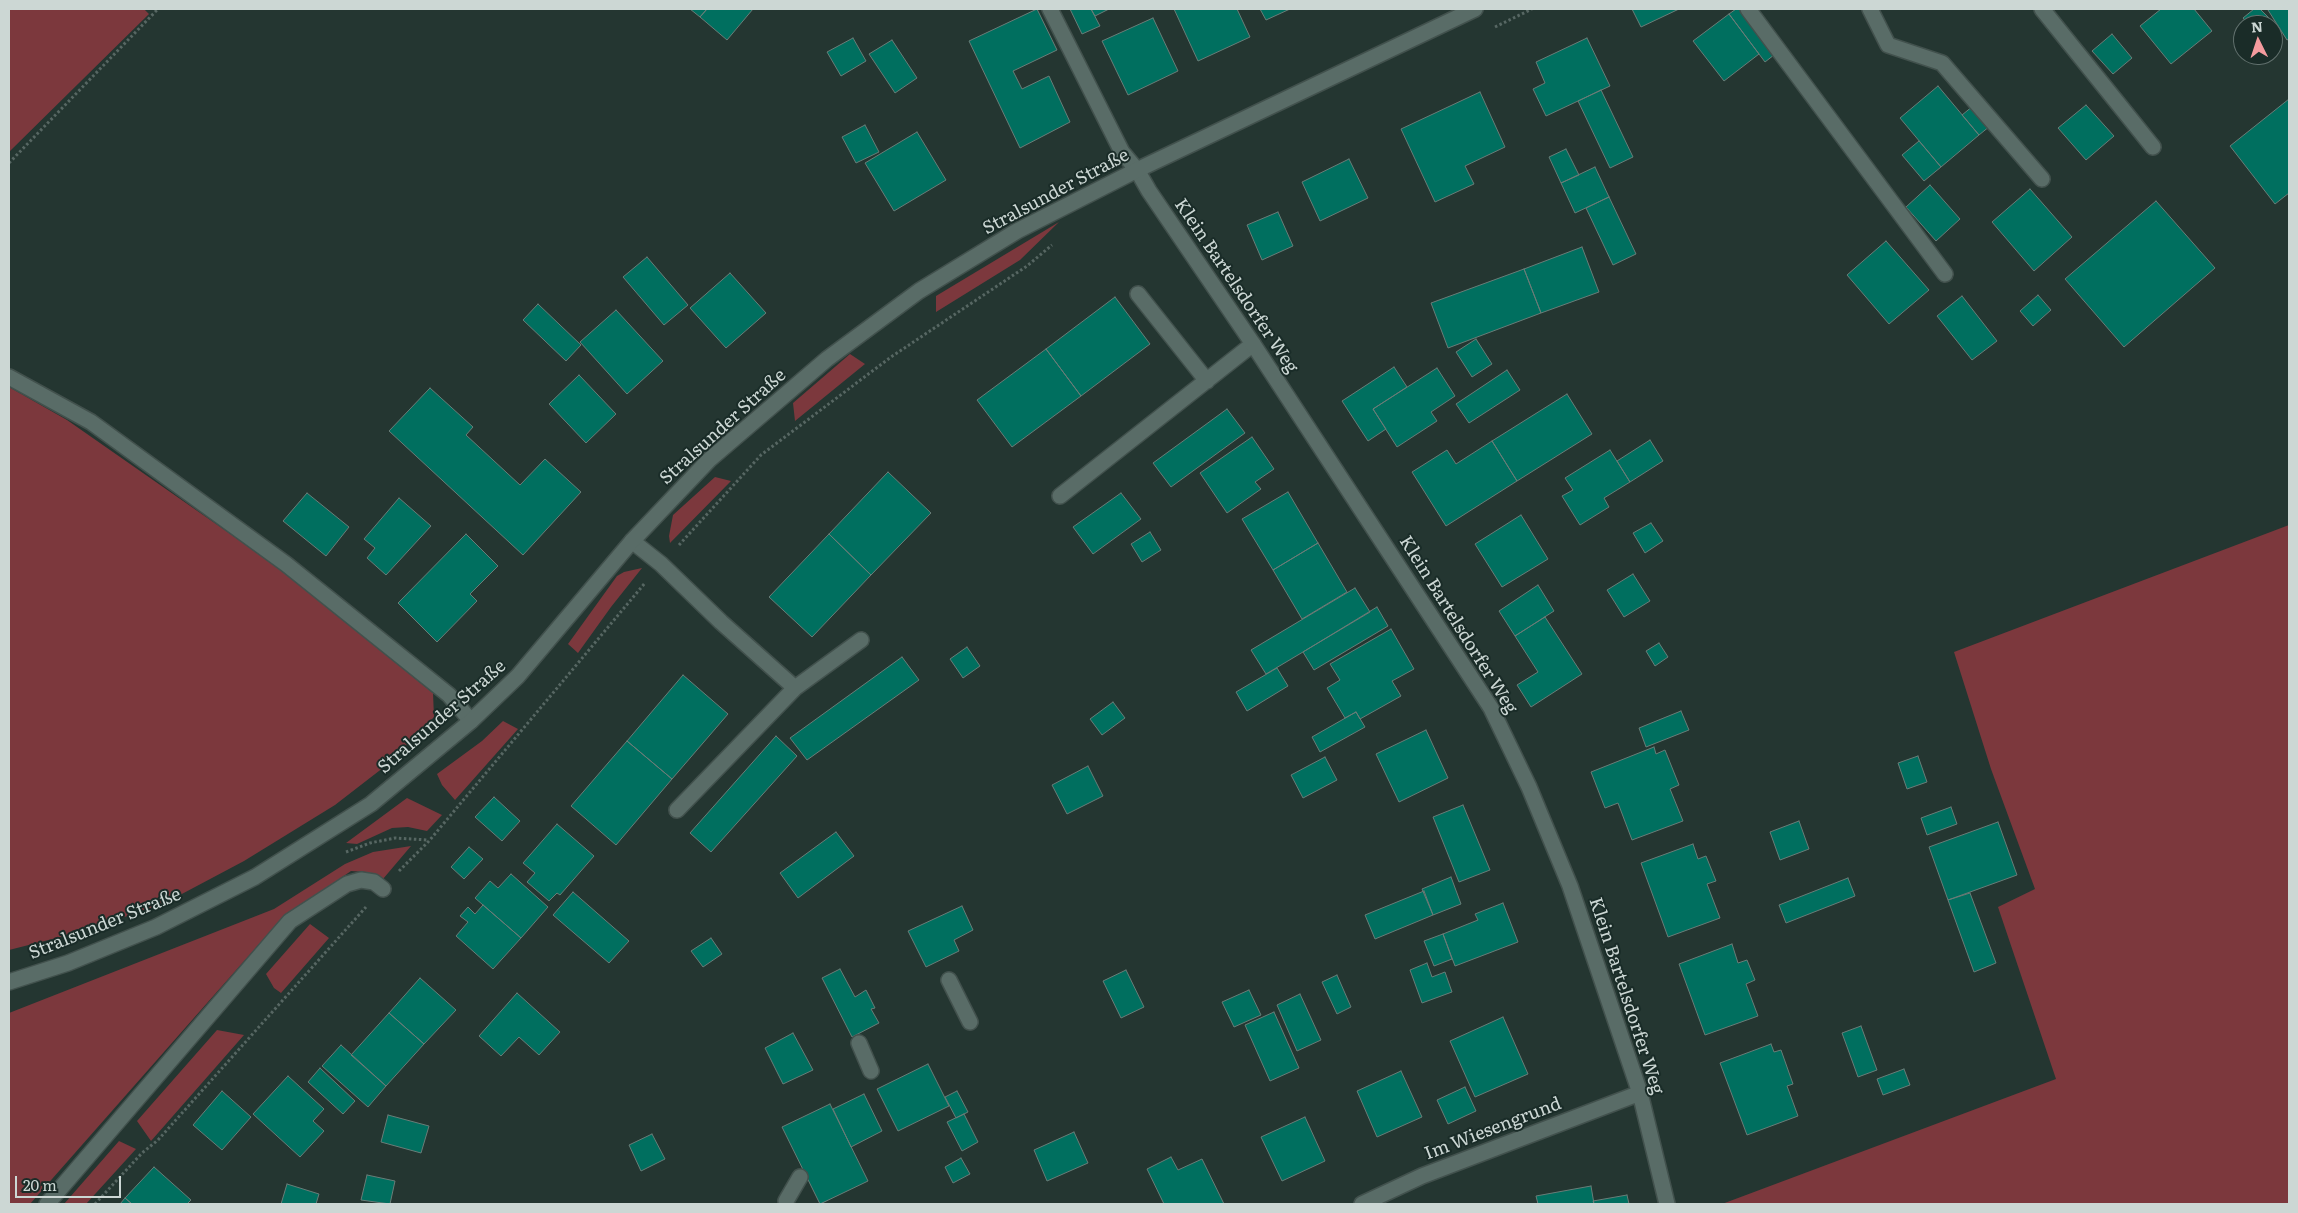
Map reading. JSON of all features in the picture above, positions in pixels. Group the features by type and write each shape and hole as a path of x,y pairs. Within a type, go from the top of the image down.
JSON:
{"street":[{"name":"Klein Bartelsdorfer Weg","path":"1050,9 1122,152 1138,170 1149,191 1253,344 1492,708 1529,787 1570,886 1640,1093 1668,1204"},
{"name":"Stralsunder Straße","path":"9,982 68,963 156,927 255,877 371,804 471,721 525,668 632,540 709,460 827,360 919,292 1017,231 1138,170 1475,9"},
{"path":"1748,9 1945,274"},
{"path":"1870,9 1888,45 1942,63 2042,179"},
{"path":"2042,9 2154,147"},
{"path":"1138,294 1207,381"},
{"path":"1060,496 1253,344"},
{"path":"9,377 91,422 286,564 449,695 471,721"},
{"path":"632,540 661,564 721,622 796,688"},
{"path":"677,810 796,688 861,640"},
{"path":"47,1204 290,921 347,884 361,880 374,882 383,889"},
{"path":"949,980 970,1022"},
{"path":"858,1043 871,1071"},
{"name":"Im Wiesengrund","path":"1362,1204 1422,1176 1640,1093"},
{"path":"786,1201 800,1177"}],"path":[{"path":"9,163 158,9"},
{"path":"94,1204 158,1140 428,840 661,564 761,455 891,357 1027,266 1055,242"}],"shaded area":[{"path":"9,9 144,9 149,14 9,152"},
{"path":"1059,222 1020,260 936,312 936,296"},
{"path":"850,354 865,364 795,421 793,403"},
{"path":"9,387 67,420 282,570 433,693 434,717 388,764 335,805 244,861 163,904 80,932 9,950"},
{"path":"715,477 731,481 670,543 669,536 673,515"},
{"path":"2289,525 2289,1204 1722,1204 2056,1079 1998,907 2035,889 1991,769 1954,652"},
{"path":"642,568 578,653 568,644 617,576 624,572"},
{"path":"503,721 518,729 455,800 442,785 437,774 482,741"},
{"path":"407,798 442,815 427,831 408,827 392,828 357,844 346,843"},
{"path":"411,846 383,879 366,872 351,871 282,918 30,1204 9,1204 9,1013 274,909 345,864 373,852"},
{"path":"310,924 329,938 281,993 274,988 266,974"},
{"path":"217,1030 244,1035 151,1141 137,1121"},
{"path":"119,1141 136,1149 86,1204 64,1204"}],"building":[{"path":"690,9 707,9 700,17"},
{"path":"707,9 753,9 727,40 700,17"},
{"path":"1037,9 1057,50 1013,71 1022,89 1049,76 1070,122 1020,148 969,41"},
{"path":"1070,9 1091,9 1100,26 1082,34"},
{"path":"1091,9 1109,9 1095,16"},
{"path":"1174,9 1237,9 1250,37 1198,61"},
{"path":"1260,9 1290,9 1266,20"},
{"path":"1632,9 1679,9 1641,27"},
{"path":"1736,9 1740,9 1774,55 1765,62 1729,14"},
{"path":"2161,9 2194,9 2212,31 2171,64 2140,26"},
{"path":"2254,9 2260,9 2266,15 2247,15"},
{"path":"2289,9 2289,39 2287,40 2283,34 2283,15 2271,15 2268,10"},
{"path":"1729,14 1759,54 1724,81 1693,41"},
{"path":"1153,18 1178,71 1128,95 1102,41"},
{"path":"2112,34 2132,58 2113,74 2092,51"},
{"path":"853,38 866,61 841,76 827,52"},
{"path":"1587,38 1610,86 1546,116 1533,89 1545,83 1536,62"},
{"path":"892,40 917,78 895,93 869,54"},
{"path":"1938,86 1979,135 1941,167 1900,118"},
{"path":"1601,90 1633,157 1610,168 1578,101"},
{"path":"1480,92 1505,147 1465,166 1474,184 1435,202 1401,129"},
{"path":"2289,99 2289,193 2275,204 2230,146"},
{"path":"2086,105 2114,136 2086,160 2058,128"},
{"path":"1973,106 1990,126 1979,135 1962,115"},
{"path":"865,125 879,152 856,163 842,137"},
{"path":"917,132 946,180 894,211 865,163"},
{"path":"1919,141 1941,167 1924,181 1902,155"},
{"path":"1566,149 1579,175 1561,183 1549,157"},
{"path":"1349,159 1368,198 1320,221 1302,182"},
{"path":"1595,167 1609,197 1575,213 1561,183"},
{"path":"1930,185 1960,219 1936,241 1906,207"},
{"path":"2030,189 2072,237 2034,271 1992,222"},
{"path":"1609,197 1636,254 1613,265 1586,208"},
{"path":"2156,201 2215,268 2124,347 2065,279"},
{"path":"1278,212 1293,246 1262,260 1247,225"},
{"path":"1886,241 1929,290 1889,324 1847,275"},
{"path":"1582,247 1599,292 1541,313 1524,269"},
{"path":"647,257 688,305 664,325 623,277"},
{"path":"1524,269 1541,313 1448,348 1431,303"},
{"path":"730,273 766,313 726,348 690,308"},
{"path":"2038,295 2051,310 2033,326 2020,311"},
{"path":"1962,296 1997,341 1972,360 1937,316"},
{"path":"1115,297 1150,344 1081,396 1046,349"},
{"path":"538,304 581,345 566,361 523,320"},
{"path":"616,310 663,361 627,394 580,342"},
{"path":"1476,339 1492,364 1472,377 1456,352"},
{"path":"1046,349 1081,396 1012,447 977,400"},
{"path":"1394,367 1407,387 1373,409 1386,429 1368,441 1342,401"},
{"path":"1437,368 1455,396 1431,412 1437,421 1397,447 1373,409"},
{"path":"1507,370 1520,390 1469,423 1456,404"},
{"path":"579,375 616,414 586,443 549,404"},
{"path":"430,388 473,427 466,435 520,485 545,459 581,492 523,555 389,431"},
{"path":"1567,394 1592,434 1517,481 1492,441"},
{"path":"1227,409 1245,433 1171,487 1153,463"},
{"path":"1252,437 1274,469 1255,482 1261,489 1227,513 1200,473"},
{"path":"1650,440 1663,461 1630,482 1617,461"},
{"path":"1492,441 1517,481 1446,526 1412,472 1447,450 1456,464"},
{"path":"1610,450 1630,482 1604,498 1609,507 1580,525 1562,496 1573,490 1565,478"},
{"path":"888,472 931,513 871,575 829,534"},
{"path":"1288,492 1318,543 1273,570 1242,519"},
{"path":"307,493 349,527 326,556 283,521"},
{"path":"1121,493 1141,519 1093,554 1073,527"},
{"path":"399,498 431,526 386,575 367,558 375,548 364,539"},
{"path":"1521,515 1548,559 1502,587 1475,544"},
{"path":"1651,523 1663,541 1645,553 1633,533"},
{"path":"1150,532 1161,550 1142,562 1131,544"},
{"path":"466,534 498,566 470,594 477,601 437,642 398,603"},
{"path":"829,534 871,575 812,637 769,597"},
{"path":"1318,543 1347,592 1302,619 1273,570"},
{"path":"1633,574 1650,601 1624,617 1607,590"},
{"path":"1538,585 1554,611 1515,636 1499,611"},
{"path":"1355,588 1370,612 1266,674 1251,650"},
{"path":"1377,607 1388,626 1314,670 1303,652"},
{"path":"1545,617 1582,674 1531,707 1517,685 1538,672 1515,636"},
{"path":"1391,629 1414,669 1392,681 1401,696 1360,719 1356,712 1345,718 1327,688 1340,680 1330,664"},
{"path":"1659,643 1668,657 1655,666 1646,651"},
{"path":"967,647 980,666 963,678 950,659"},
{"path":"902,657 919,680 807,760 790,738"},
{"path":"1277,668 1288,686 1247,711 1236,692"},
{"path":"683,675 728,714 672,779 627,741"},
{"path":"1113,702 1125,718 1102,735 1090,719"},
{"path":"1681,711 1689,730 1646,747 1639,728"},
{"path":"1356,712 1365,727 1320,752 1312,737"},
{"path":"1426,730 1448,778 1399,802 1376,754"},
{"path":"776,736 797,756 711,852 690,833"},
{"path":"627,741 672,779 616,845 571,806"},
{"path":"1654,747 1656,754 1665,750 1679,785 1670,789 1683,821 1632,840 1618,803 1605,808 1591,772"},
{"path":"1918,756 1927,782 1907,789 1898,763"},
{"path":"1325,757 1337,780 1303,798 1291,775"},
{"path":"1088,766 1103,796 1067,814 1052,785"},
{"path":"494,797 520,821 502,841 475,817"},
{"path":"1463,805 1490,870 1459,882 1433,817"},
{"path":"1951,807 1957,824 1927,835 1921,818"},
{"path":"1799,821 1809,849 1780,860 1770,832"},
{"path":"1998,822 2017,875 1948,900 1929,847"},
{"path":"557,824 594,856 560,895 557,893 549,901 527,882 535,873 523,863"},
{"path":"836,832 854,856 798,898 780,873"},
{"path":"1693,844 1698,859 1706,856 1716,881 1707,884 1720,918 1668,937 1641,863"},
{"path":"469,847 483,859 464,879 451,867"},
{"path":"511,874 548,907 521,938 475,898 490,881 498,888"},
{"path":"1451,877 1461,904 1433,915 1422,889"},
{"path":"1848,878 1855,896 1786,923 1779,905"},
{"path":"1424,891 1433,915 1375,939 1365,915"},
{"path":"573,892 629,941 609,963 553,915"},
{"path":"1970,893 1996,963 1974,972 1948,900"},
{"path":"1503,903 1518,942 1455,966 1443,934 1478,920 1475,914"},
{"path":"483,905 521,938 493,969 456,936 468,922 460,916 468,907 475,914"},
{"path":"962,906 973,930 954,940 959,951 926,967 908,931"},
{"path":"1443,934 1452,959 1434,966 1424,941"},
{"path":"711,938 722,954 703,967 691,951"},
{"path":"1732,944 1738,963 1747,960 1755,980 1746,984 1758,1016 1705,1035 1679,964"},
{"path":"1427,963 1432,977 1445,972 1452,992 1422,1003 1410,970"},
{"path":"840,969 855,997 866,990 875,1008 871,1009 879,1023 852,1037 822,978"},
{"path":"1126,970 1144,1007 1121,1018 1103,981"},
{"path":"1337,975 1351,1007 1337,1014 1322,982"},
{"path":"420,978 456,1010 424,1044 389,1013"},
{"path":"1249,990 1261,1015 1234,1027 1222,1002"},
{"path":"517,993 560,1032 539,1055 519,1037 501,1056 479,1036"},
{"path":"1300,994 1321,1040 1297,1051 1277,1005"},
{"path":"1274,1012 1299,1068 1270,1081 1245,1025"},
{"path":"389,1013 424,1044 386,1086 351,1055"},
{"path":"1503,1017 1528,1074 1475,1097 1450,1041"},
{"path":"1861,1026 1877,1070 1858,1077 1842,1033"},
{"path":"793,1033 813,1070 783,1084 765,1048"},
{"path":"1771,1044 1774,1052 1781,1050 1793,1084 1787,1086 1798,1116 1747,1135 1720,1063"},
{"path":"341,1045 386,1086 368,1107 322,1066"},
{"path":"928,1064 949,1106 898,1131 877,1089"},
{"path":"320,1068 355,1101 343,1114 308,1082"},
{"path":"1904,1069 1910,1085 1883,1095 1877,1079"},
{"path":"1401,1071 1422,1117 1377,1137 1357,1091"},
{"path":"288,1076 324,1109 313,1121 324,1131 300,1157 253,1114"},
{"path":"1465,1087 1476,1111 1448,1124 1437,1100"},
{"path":"222,1091 251,1117 222,1150 193,1125"},
{"path":"957,1091 968,1112 956,1118 945,1097"},
{"path":"864,1094 882,1131 851,1147 833,1109"},
{"path":"830,1104 868,1181 820,1204 782,1127"},
{"path":"964,1114 978,1142 962,1151 947,1122"},
{"path":"388,1115 429,1126 421,1153 381,1142"},
{"path":"1305,1117 1325,1161 1282,1181 1261,1137"},
{"path":"1074,1132 1088,1163 1047,1181 1034,1150"},
{"path":"652,1134 665,1159 641,1171 629,1145"},
{"path":"1171,1157 1178,1170 1202,1159 1224,1204 1164,1204 1147,1169"},
{"path":"961,1158 970,1174 953,1183 945,1167"},
{"path":"154,1167 191,1200 187,1204 132,1204 125,1198"},
{"path":"367,1175 395,1181 390,1204 361,1200"},
{"path":"287,1184 319,1194 316,1204 281,1204"},
{"path":"1591,1186 1594,1204 1538,1204 1536,1196"},
{"path":"1627,1195 1629,1204 1594,1204 1593,1201"},
{"path":"125,1198 132,1204 120,1204"}]}
